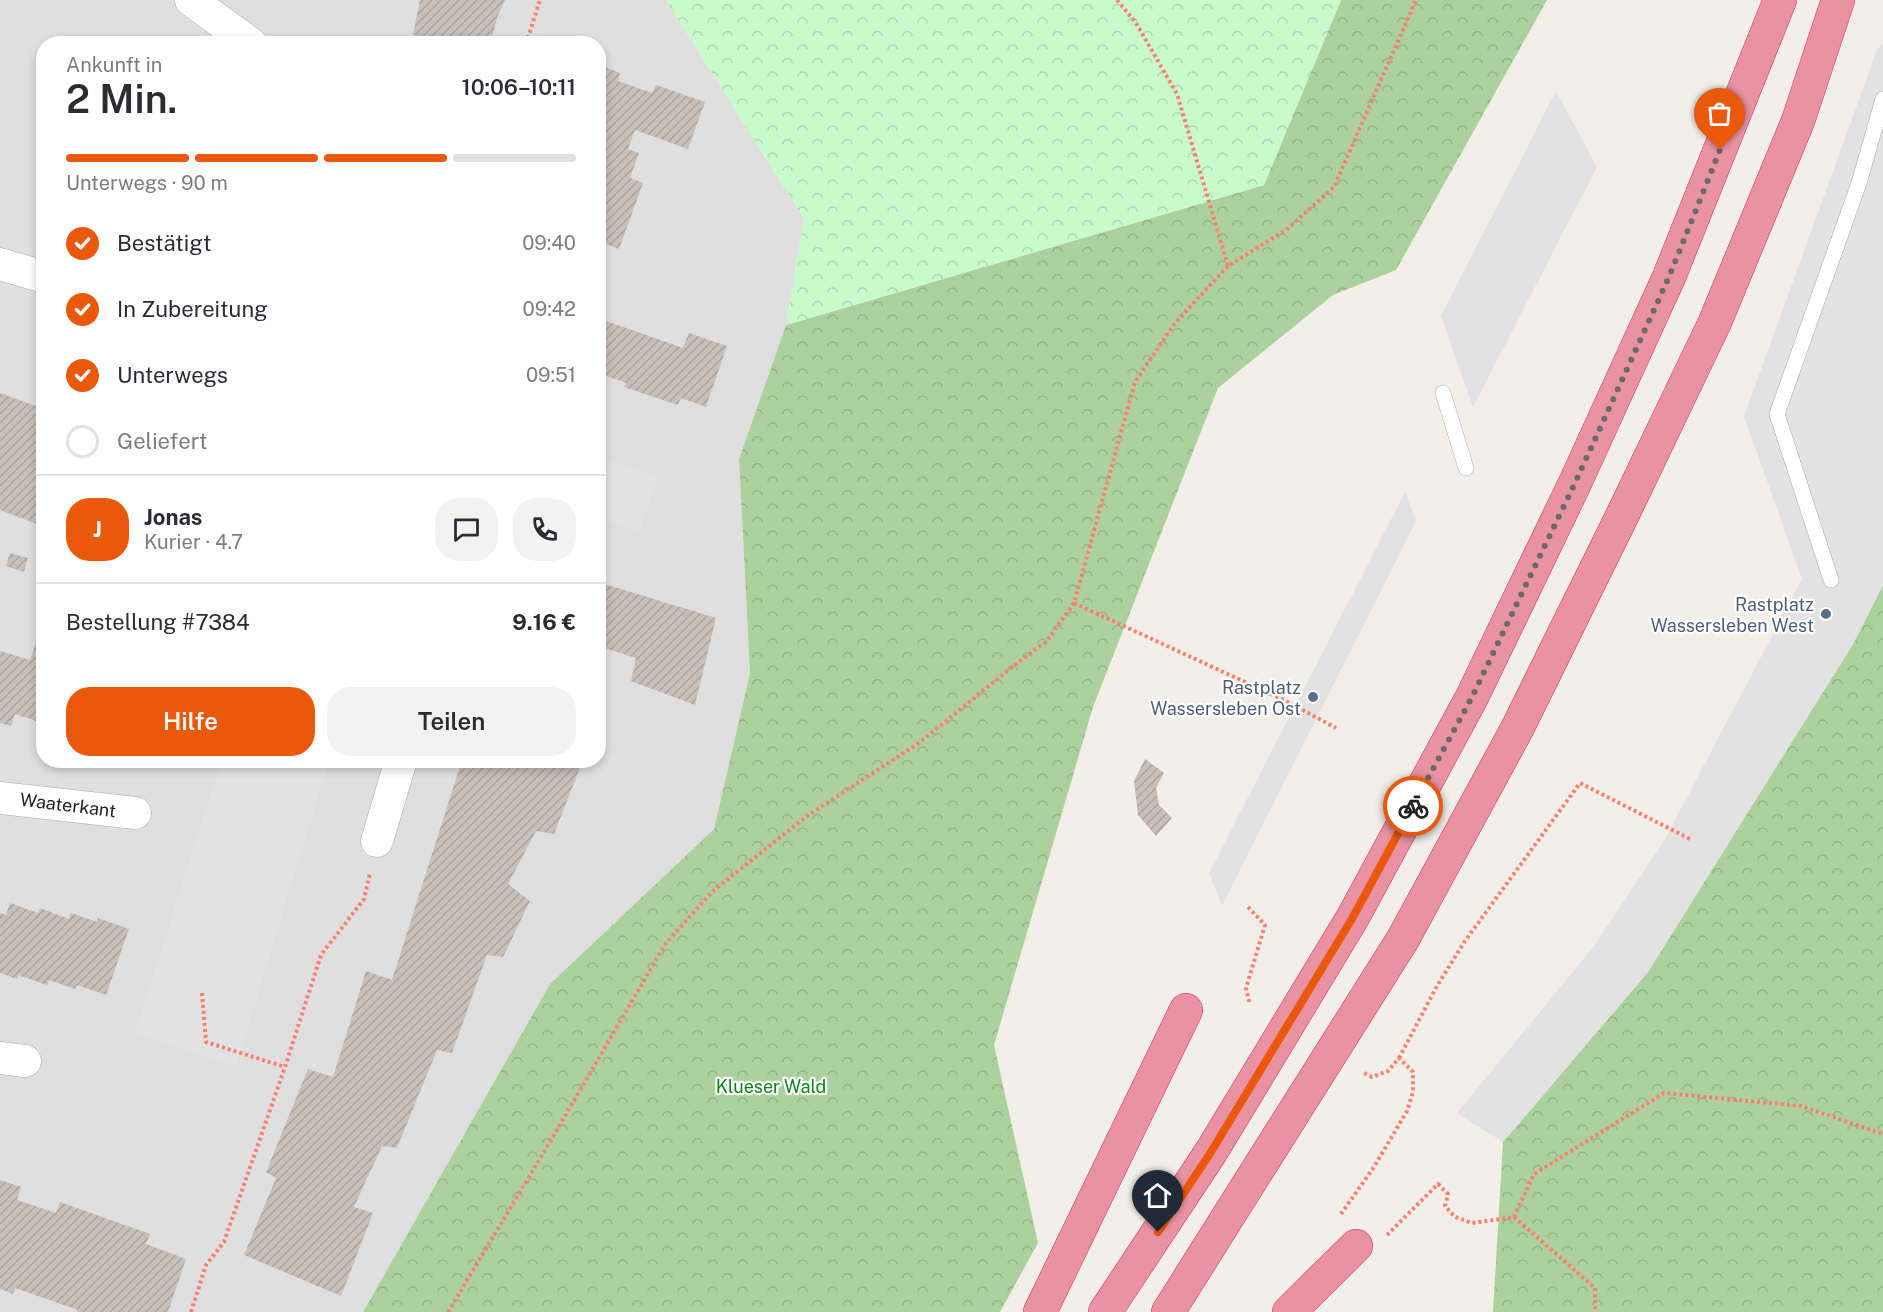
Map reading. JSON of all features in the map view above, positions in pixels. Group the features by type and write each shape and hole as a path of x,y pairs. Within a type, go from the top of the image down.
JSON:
{"highway":[{"path":"1106,1312 1211,1152 1353,917 1472,697 1575,483 1669,277 1780,0"},
{"path":"1168,1312 1403,939 1517,729 1715,322 1798,121 1838,0"},
{"path":"1040,1312 1186,1010"},
{"path":"1289,1312 1370,1242"}],"street":[{"path":"191,0 239,36"},
{"path":"0,264 36,275"},
{"path":"377,841 399,768"},
{"name":"Waaterkant","path":"0,798 135,813"}],"lane":[{"path":"1832,580 1777,414 1859,183 1883,99"},
{"path":"1443,393 1467,468"}],"path":[{"path":"529,36 540,0"},
{"path":"1117,0 1136,23 1177,94 1228,266"},
{"path":"447,1312 666,943 713,891 799,822 919,743 1047,641 1074,603 1135,382 1175,323 1228,266 1286,230 1334,186 1416,0"},
{"path":"1074,603 1286,701 1336,728"},
{"path":"1362,1072 1372,1077 1388,1071 1399,1058 1437,986 1465,941 1580,783 1692,840"},
{"path":"191,1312 206,1265 224,1242 321,955 364,899 377,841"},
{"path":"1248,907 1264,925 1246,988 1250,1005"},
{"path":"202,993 206,1042 285,1067"},
{"path":"1399,1058 1413,1072 1413,1092 1407,1111 1374,1167 1334,1224 1370,1242 1438,1184 1448,1194 1445,1206 1455,1217 1472,1223 1514,1217 1596,1288 1595,1312"},
{"path":"1514,1217 1534,1174 1664,1093 1801,1106 1883,1134"}],"shaded area":[{"path":"0,0 666,0 804,219 786,325 739,459 750,673 714,829 550,984 363,1312 0,1312"},
{"name":"Rastplatz Wassersleben West","path":"1883,43 1883,585 1853,644 1648,972 1503,1142 1457,1113 1594,946 1665,839 1802,579 1744,416 1877,50"},
{"path":"1556,91 1597,167 1473,407 1441,316"},
{"path":"606,458 658,477 639,532 606,520"},
{"name":"Rastplatz Wassersleben Ost","path":"1405,492 1416,521 1222,906 1209,873"},
{"path":"219,768 327,768 236,1066 135,1033"}],"green space":[{"path":"666,0 1341,0 1264,185 786,325 804,219"},
{"name":"Klueser Wald","path":"1341,0 1547,0 1396,270 1333,295 1218,388 1093,707 994,1045 1038,1243 1000,1312 363,1312 550,984 714,829 750,673 739,459 786,325 1264,185"},
{"path":"1883,585 1883,1312 1493,1312 1503,1142 1648,972 1853,644"}],"building":[{"path":"420,0 505,0 492,36 413,35"},
{"path":"606,67 620,73 618,81 652,93 656,85 705,102 688,149 635,130 628,149 639,153 630,178 643,183 619,249 606,244"},
{"path":"606,321 683,348 689,333 727,346 706,407 681,398 678,405 624,387 626,383 606,376"},
{"path":"0,393 36,406 36,524 0,510"},
{"path":"10,553 28,558 24,572 6,566"},
{"path":"606,584 716,618 695,705 631,681 636,658 606,649"},
{"path":"36,643 36,721 15,714 11,726 0,723 0,651 30,660"},
{"path":"1145,759 1164,773 1156,788 1159,805 1172,818 1156,836 1138,815 1134,781"},
{"path":"459,768 580,768 554,834 536,831 508,884 530,901 503,957 487,955 452,1053 437,1050 397,1148 382,1146 354,1207 373,1213 341,1296 244,1255 276,1178 266,1172 308,1069 333,1077 366,971 392,980"},
{"path":"10,903 38,913 40,908 69,919 71,913 97,922 98,918 129,929 106,995 77,985 75,989 49,980 47,985 18,975 17,979 0,973 0,913 6,915"},
{"path":"0,1180 21,1187 17,1200 56,1213 60,1202 150,1234 146,1244 186,1259 168,1312 77,1312 78,1310 15,1288 13,1294 0,1289"}],"way so far":[{"path":"1413,806 1472,697 1575,483 1669,277 1720,150"}],"place":[{"name":"Rastplatz Wassersleben West","path":"1826,614"},
{"name":"Rastplatz Wassersleben Ost","path":"1313,697"}],"route":[{"path":"1158,1232 1211,1152 1353,917 1413,806"}]}
